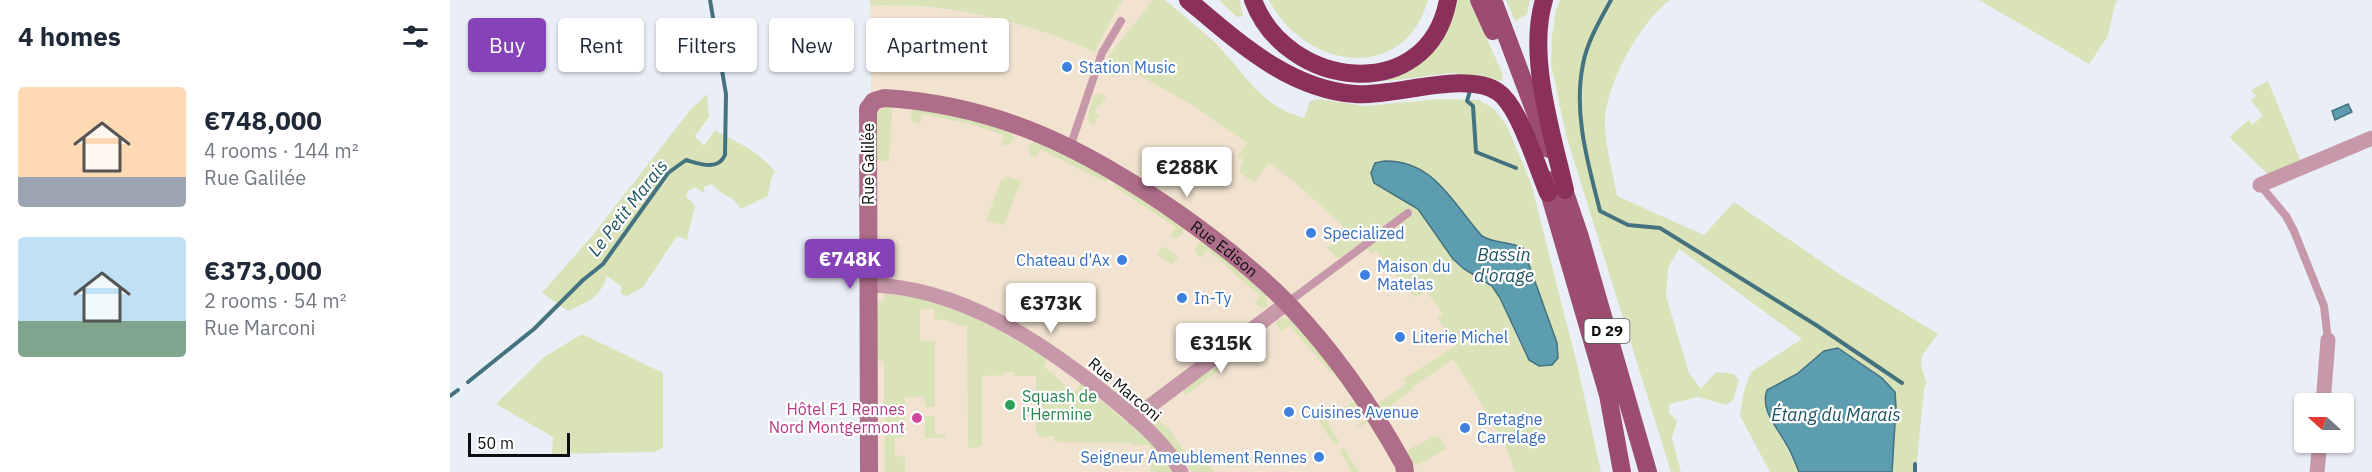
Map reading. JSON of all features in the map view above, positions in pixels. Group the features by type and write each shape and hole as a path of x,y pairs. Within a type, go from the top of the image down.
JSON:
{"highway":[{"path":"1188,0 1250,51 1273,66 1310,84 1354,94 1376,95 1457,83 1480,84 1498,91 1512,106 1556,191"},
{"path":"1253,0 1270,30 1295,52 1328,70 1363,75 1389,70 1415,56 1437,31 1448,0"},
{"path":"1544,0 1537,42 1556,191"}],"main road":[{"name":"D 29","path":"1479,0 1521,98 1540,157 1556,191 1608,395 1622,472"},
{"name":"D 29","path":"1493,0 1648,472"}],"street":[{"name":"Rue Edison","path":"868,109 874,101 884,98 950,106 1028,129 1070,147 1116,172 1197,227 1287,303 1333,357 1367,402 1406,472"},
{"name":"Rue Galilée","path":"868,109 869,472"},
{"path":"2260,185 2372,138"},
{"name":"Rue Marconi","path":"868,285 899,287 923,293 970,308 997,321 1088,379 1134,417 1161,444 1181,472"},
{"path":"1134,417 1287,303"},
{"path":"2324,393 2328,340"},
{"path":"2317,472 2319,453"}],"lane":[{"path":"1070,147 1102,53 1122,21"},
{"path":"2260,185 2286,216 2294,231 2324,306 2328,340"},
{"path":"1287,303 1408,213"}],"shaded area":[{"path":"1123,0 1165,0 1217,44 1257,93 1271,104 1289,113 1360,137 1601,472 862,472 871,72 1009,72 1009,22 1049,32 1095,52"},
{"path":"870,5 929,7 994,18 870,18"}],"green space":[{"path":"870,0 1123,0 1095,52 1035,29 1009,22 1009,18 994,18 930,7 870,5"},
{"path":"1153,0 1165,0 1217,45 1265,97 1288,112 1304,118 1310,101 1320,99 1365,106 1439,99 1479,100 1494,109 1507,126 1531,183 1578,368 1601,472 1515,472 1502,436 1500,437 1453,359 1386,409 1389,416 1384,419 1376,405 1406,384 1404,379 1456,345 1437,318 1443,314 1426,291 1415,298 1376,251 1371,254 1367,248 1414,214 1408,208 1340,258 1336,257 1327,248 1346,229 1296,183 1269,163 1254,183 1239,172 1243,160 1238,155 1247,143 1192,105 1121,65 1114,77 1104,68 1107,58","holes":["1397,161 1433,177 1482,236 1491,241 1513,243 1521,346 1500,298 1492,286 1464,269 1453,259 1418,209 1374,183"]},
{"path":"1219,0 1240,0 1243,16 1237,17"},
{"path":"1269,0 1428,0 1415,27 1398,46 1376,56 1352,58 1328,53 1305,41 1285,23"},
{"path":"1455,0 1469,0 1503,74 1502,81 1452,73 1387,81 1385,79 1421,55 1438,39 1445,29"},
{"path":"1506,0 1530,0 1527,14 1515,21"},
{"path":"1560,0 1670,0 1658,10 1636,40 1610,93 1605,126 1617,196 1704,235 1734,202 1838,273 1938,334 1922,356 1921,361 1927,382 1924,389 1916,472 1892,472 1896,407 1882,378 1851,357 1824,351 1797,374 1767,390 1765,402 1767,409 1799,472 1770,472 1740,416 1744,391 1751,372 1802,339 1679,249 1668,268 1666,296 1689,373 1701,389 1716,372 1734,374 1739,381 1733,400 1726,405 1698,397 1669,404 1669,412 1677,421 1672,438 1681,472 1671,472 1566,135 1551,64 1552,37 1556,9"},
{"path":"1979,0 2118,0 2115,4 2108,36 2089,64"},
{"path":"2268,81 2302,164 2272,178 2229,137 2249,120 2252,125 2263,116 2251,100 2256,96 2251,90"},
{"path":"1098,93 1106,96 1101,106 1098,105 1095,113 1099,115 1094,125 1089,122 1088,115 1094,95"},
{"path":"707,94 709,117 695,136 704,146 715,130 762,158 775,172 771,179 768,196 741,209 734,200 712,184 704,187 705,194 695,187 688,191 686,196 695,206 687,240 677,236 643,287 627,296 621,294 621,286 607,276 597,295 568,311 542,293 592,236 691,109"},
{"path":"888,106 892,109 889,162 877,160 877,112"},
{"path":"923,107 1011,131 1014,137 1012,142 1005,146 1001,144 1004,135 966,123 922,114 920,124 913,122 910,117 913,109"},
{"path":"1037,141 1109,176 1105,182 1040,149 1036,158 1031,156 1028,150 1030,145"},
{"path":"1006,176 1021,181 1004,225 986,221 1001,180 1004,180"},
{"path":"1117,181 1184,228 1182,235 1177,238 1170,236 1176,227 1114,187"},
{"path":"1200,242 1210,245 1265,294 1268,306 1262,308 1254,303 1260,296 1207,250 1201,258 1197,255 1195,248"},
{"path":"1163,246 1178,257 1172,265 1157,254"},
{"path":"884,294 927,300 969,315 1047,359 1043,366 1074,393 1081,384 1152,443 1174,472 1150,472 1150,445 1055,442 1054,436 1040,437 1036,431 1036,376 1015,376 1014,372 1005,372 1005,375 982,376 982,445 968,449 967,326 934,319 934,309 920,309 920,341 935,341 935,407 925,407 924,397 905,397 905,437 895,438 895,455 905,457 905,472 885,472 884,361 874,361 876,302 884,301"},
{"path":"1291,319 1336,370 1332,374 1289,325 1282,332 1276,324 1277,320"},
{"path":"582,334 663,373 663,448 654,452 552,454 553,437 496,404 544,357"},
{"path":"1232,352 1238,356 1186,395 1182,390"},
{"path":"1357,400 1367,422 1359,427 1357,425 1365,420 1356,405 1327,422 1340,443 1337,445 1333,443 1318,420"},
{"path":"925,416 935,416 935,434 945,434 945,438 925,438"},
{"path":"1158,421 1171,431 1187,454 1209,466 1215,472 1192,472 1152,425"},
{"path":"1429,436 1440,437 1446,449 1417,465 1410,465 1403,452 1428,440"},
{"path":"1344,448 1359,472 1352,472 1340,450"}],"water":[{"path":"2348,104 2352,112 2335,120 2332,111"},
{"name":"Bassin d'orage","path":"1385,161 1417,168 1430,176 1482,236 1523,248 1557,343 1558,358 1552,365 1539,366 1529,360 1492,286 1464,269 1453,259 1418,209 1374,183 1371,173 1375,163"},
{"name":"Étang du Marais","path":"1838,348 1882,378 1895,392 1892,472 1799,472 1789,449 1767,411 1765,397 1767,390 1797,374 1824,351"}],"waterway":[{"name":"Le Petit Marais","path":"468,382 534,329 583,280 603,264 668,173 686,160 708,165 722,160 725,155 726,94 710,0"},
{"path":"1611,0 1594,31 1583,64 1580,83 1583,138 1600,211 1628,225 1660,228 1816,325 1902,383"},
{"path":"1470,91 1467,101 1473,106 1476,152 1516,168"},
{"name":"Le Petit Marais","path":"450,396 458,390"},
{"path":"1915,464 1915,472"}],"place":[{"name":"Station Music","path":"1067,67"},
{"name":"Specialized","path":"1311,233"},
{"name":"Chateau d'Ax","path":"1122,260"},
{"name":"Maison du Matelas","path":"1365,275"},
{"name":"In-Ty","path":"1182,298"},
{"name":"Literie Michel","path":"1400,337"},
{"name":"Squash de l'Hermine","path":"1010,405"},
{"name":"Cuisines Avenue","path":"1289,412"},
{"name":"Hôtel F1 Rennes Nord Montgermont","path":"917,418"},
{"name":"Bretagne Carrelage","path":"1465,428"},
{"name":"Seigneur Ameublement Rennes","path":"1319,457"}]}
